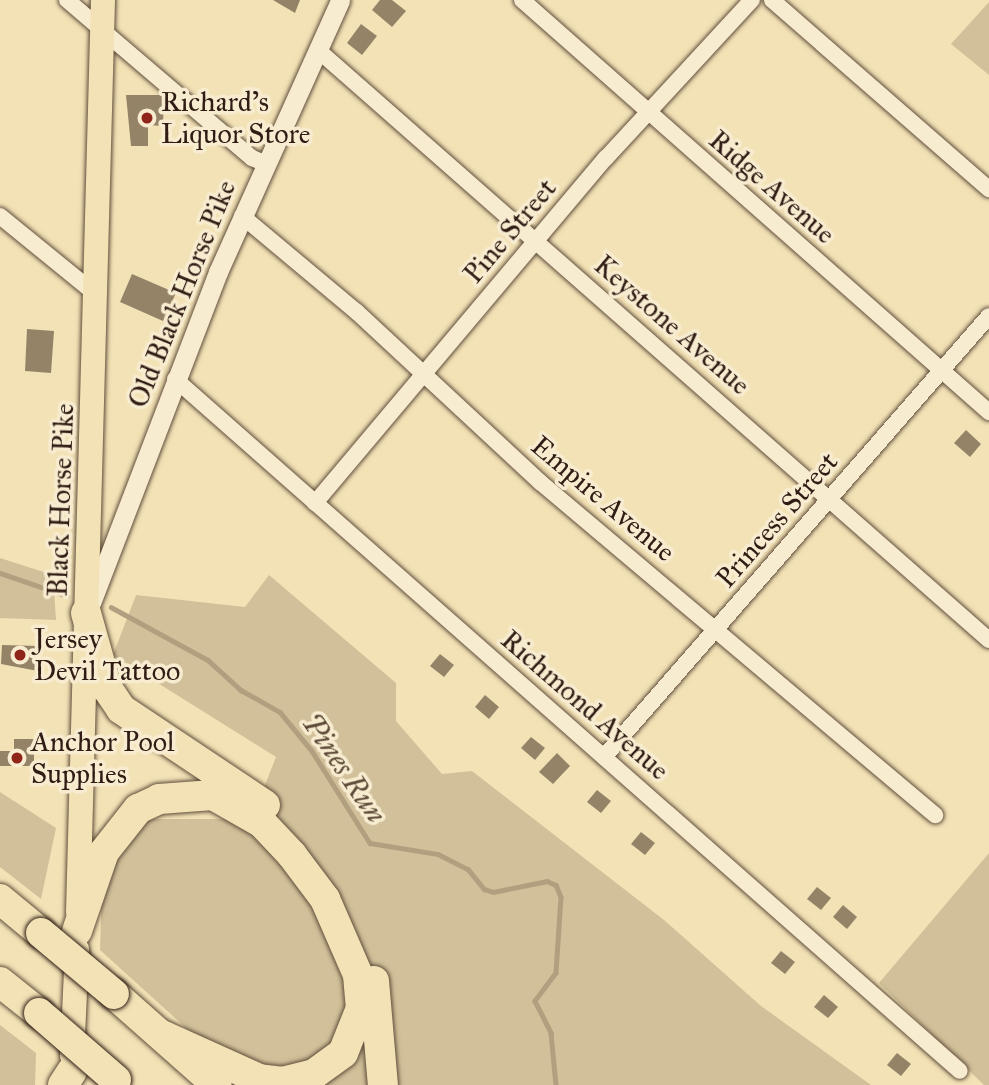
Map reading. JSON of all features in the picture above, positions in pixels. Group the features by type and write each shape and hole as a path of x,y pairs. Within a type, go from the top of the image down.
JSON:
{"highway":[{"path":"86,613 103,677 121,709 274,812 325,872 368,957 376,991 383,1085"},
{"path":"78,931 104,852 138,809 159,799 213,795 262,823 292,855 325,899 358,975 361,1008 342,1054 314,1074 283,1082 259,1079 162,1035"},
{"path":"0,899 218,1085"},
{"path":"0,982 21,1003 118,1082"}],"main road":[{"name":"Black Horse Pike","path":"69,1080 78,931 103,0"}],"street":[{"path":"67,0 252,158 267,164"},
{"name":"Old Black Horse Pike","path":"86,613 175,379 242,216 340,0"},
{"name":"Ridge Avenue","path":"522,0 989,412"},
{"name":"Pine Street","path":"315,503 536,240 752,0"},
{"path":"772,0 989,189"},
{"name":"Keystone Avenue","path":"319,51 989,640"},
{"path":"0,216 97,295"},
{"name":"Empire Avenue","path":"242,216 424,374 540,482 935,815"},
{"name":"Princess Street","path":"604,757 989,316"},
{"name":"Richmond Avenue","path":"175,379 960,1071"}],"shaded area":[{"path":"989,2 989,75 951,44"},
{"path":"0,558 53,575 56,620 0,618"},
{"path":"269,575 396,683 396,721 442,774 472,771 664,920 761,1006 871,1085 249,1085 100,950 104,826 135,819 238,819 263,790 276,757 113,655 136,595 245,607"},
{"path":"0,792 56,828 41,899 0,867"},
{"path":"989,853 989,1085 984,1085 879,983"},
{"path":"0,1025 36,1053 35,1085 0,1085"}],"building":[{"path":"273,0 300,0 295,13"},
{"path":"380,0 392,0 406,11 392,27 372,10"},
{"path":"361,24 377,36 362,55 347,43"},
{"name":"Richard's Liquor Store","path":"126,95 164,95 163,126 148,125 148,146 131,146"},
{"path":"132,274 176,293 163,321 120,302"},
{"path":"27,329 54,331 51,373 25,371"},
{"path":"966,430 981,444 970,457 954,443"},
{"name":"Jersey Devil Tattoo","path":"2,645 39,646 38,671 1,664"},
{"path":"440,654 454,665 444,677 430,666"},
{"path":"485,695 499,707 489,719 475,707"},
{"path":"531,737 545,748 535,760 521,748"},
{"name":"Anchor Pool Supplies","path":"14,739 34,739 34,766 0,766 0,751 14,751"},
{"path":"557,753 570,766 553,784 539,772"},
{"path":"597,790 611,801 601,813 587,802"},
{"path":"641,832 655,843 645,855 631,844"},
{"path":"817,887 831,898 821,910 807,899"},
{"path":"843,905 857,917 847,929 833,917"},
{"path":"781,951 795,962 785,974 771,963"},
{"path":"824,995 838,1007 828,1018 814,1007"},
{"path":"897,1053 911,1064 901,1076 887,1065"}],"waterway":[{"name":"Pines Run","path":"0,573 67,596"},
{"name":"Pines Run","path":"111,607 208,660 241,690 280,712 312,751 370,843 438,854 468,869 484,889 493,892 547,881 556,885 561,897 556,973 535,1001 551,1033 556,1085"}],"place":[{"name":"Richard's Liquor Store","path":"147,118"},
{"name":"Jersey Devil Tattoo","path":"20,655"},
{"name":"Anchor Pool Supplies","path":"17,758"}]}
